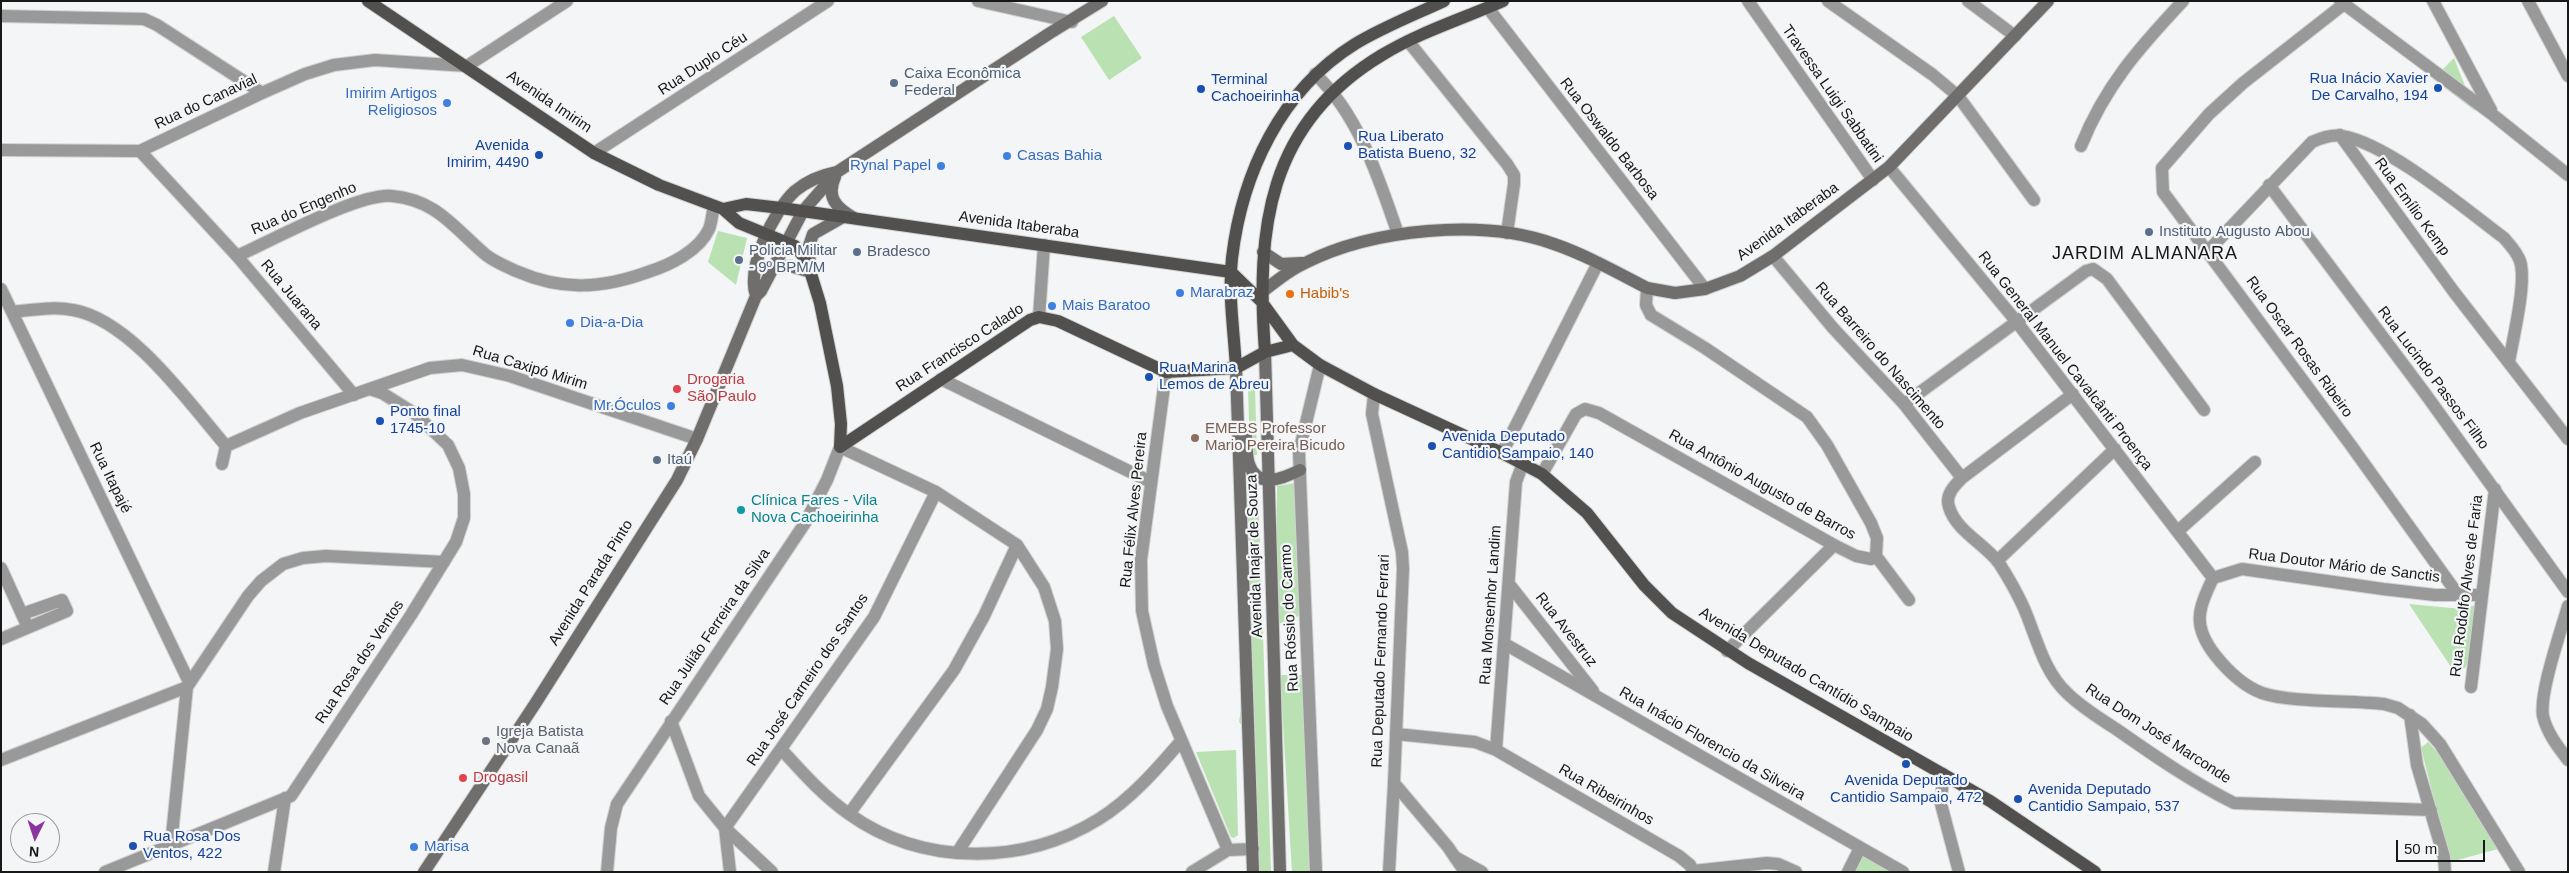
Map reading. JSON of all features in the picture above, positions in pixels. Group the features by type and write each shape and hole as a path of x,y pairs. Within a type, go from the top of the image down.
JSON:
{"main road":[{"name":"Avenida Imirim","path":"368,1 594,153 641,177 719,208 739,224 787,242"},
{"path":"856,219 846,214 832,200 831,187 837,172 1102,1"},
{"name":"Avenida Inajar de Souza","path":"1253,872 1236,368 1231,311 1231,272 1241,212 1256,161 1278,120 1315,74 1355,44 1444,1"},
{"name":"Avenida Inajar de Souza","path":"1280,872 1265,352 1261,297 1263,252 1271,198 1280,171 1292,145 1333,91 1354,73 1408,40 1503,1"},
{"name":"Avenida Itaberaba","path":"1263,252 1281,264 1305,262 1365,242 1398,234 1432,230 1507,233 1553,243 1647,288 1675,293 1705,289 1740,276 1773,256 1889,167 2048,1"},
{"name":"Avenida Parada Pinto","path":"756,296 753,280 767,234 781,208 795,191 820,176 837,172"},
{"name":"Avenida Parada Pinto","path":"424,872 677,480 697,439 756,296 761,291 803,211 837,172"},
{"path":"719,208 746,204 803,211"},
{"name":"Avenida Itaberaba","path":"803,211 1231,272"},
{"path":"773,268 790,266 811,272 808,249 813,234 843,217"},
{"name":"Rua Julião Ferreira da Silva","path":"787,242 802,252 811,272 820,303 837,386 841,424 840,447"},
{"name":"Avenida Itaberaba","path":"1261,297 1305,262"},
{"name":"Avenida Deputado Cantídio Sampaio","path":"1231,272 1261,297 1293,345 1320,365 1374,394 1502,453 1542,474 1587,513 1644,586 1672,613 1727,651 1990,801 2095,872"},
{"path":"1039,317 1058,321 1166,372 1236,368 1265,352 1293,345"},
{"name":"Rua Francisco Calado","path":"840,447 1030,320 1039,317"},
{"path":"1238,424 1246,434 1249,465 1254,473 1269,481 1283,478 1300,470"}],"street":[{"path":"467,66 568,1"},
{"name":"Rua Duplo Céu","path":"594,153 828,1"},
{"path":"978,1 1072,22"},
{"name":"Travessa Luigi Sabbatini","path":"1748,1 1873,180"},
{"path":"1828,1 1933,75 1958,96 2034,200"},
{"path":"1968,1 2015,36"},
{"path":"2081,146 2090,122 2110,86 2183,1"},
{"path":"2433,1 2493,115"},
{"path":"2528,1 2568,76"},
{"path":"2342,3 2493,115 2568,175"},
{"name":"Rua Oscar Rosas Ribeiro","path":"2342,3 2243,83 2209,114 2162,168 2164,192 2459,596"},
{"name":"Rua Oswaldo Barbosa","path":"1488,8 1705,289"},
{"path":"1,16 144,19 157,25 262,93"},
{"path":"1408,40 1514,175 1507,233"},
{"path":"420,63 426,56 428,41"},
{"name":"Rua do Canavial","path":"1,150 140,151 262,93 305,74 334,65 375,60 467,66"},
{"path":"1315,74 1333,91 1371,162 1398,234"},
{"path":"2208,251 2312,142 2340,135 2364,142 2429,182 2504,238 2514,249 2520,262 2521,284 2509,362"},
{"name":"Rua Emílio Kemp","path":"2340,135 2454,292 2568,438"},
{"name":"Rua Juarana","path":"140,151 237,256 354,395"},
{"name":"Rua General Manuel Cavalcânti Proença","path":"1889,167 2016,321 2213,578"},
{"name":"Rua Lucindo Passos Filho","path":"2269,185 2495,489 2568,592"},
{"name":"Rua do Engenho","path":"237,256 330,213 359,202 389,196 426,204 443,214 488,256 524,274 548,283 578,286 608,284 657,269 679,259 704,236 719,208"},
{"name":"Rua Francisco Calado","path":"1039,317 1044,245"},
{"name":"Rua Barreiro do Nascimento","path":"1773,256 1832,328 1904,404 1962,478"},
{"path":"1502,453 1598,263"},
{"path":"1904,404 2086,270 2094,269 2107,279 2204,410"},
{"name":"Rua Antônio Augusto de Barros","path":"1542,474 1576,414 1585,409 1599,412 1834,545 1856,556 1871,558 1876,556 1877,538 1871,523 1828,445 1807,417 1706,348 1651,315 1646,305 1647,288"},
{"name":"Rua Itapajé","path":"1,289 188,684"},
{"path":"12,312 56,307 94,316 113,326 148,356 226,446 222,464"},
{"name":"Rua Caxipó Mirim","path":"226,446 300,413 430,368 462,365 510,376 697,439"},
{"name":"Rua Róssio do Carmo","path":"1316,872 1299,452 1320,365"},
{"name":"Rua Félix Alves Pereira","path":"1166,372 1141,560 1142,611 1154,665 1181,741 1228,850"},
{"path":"941,379 1151,482"},
{"name":"Rua Rosa dos Ventos","path":"105,872 291,796 456,542 464,518 464,494 459,468 448,445 414,413 382,393 370,389"},
{"name":"Rua Deputado Fernando Ferrari","path":"1374,394 1372,414 1403,561 1389,872"},
{"path":"1962,478 2073,394"},
{"path":"840,447 936,492 1016,544 1044,587 1055,622 1057,649 1047,709 1037,730 956,853"},
{"name":"Rua Julião Ferreira da Silva","path":"772,872 725,828 699,796 671,721 804,523 828,480 840,447"},
{"path":"1997,561 2115,449"},
{"path":"2178,531 2255,462"},
{"name":"Rua Monsenhor Landim","path":"1496,750 1516,482 1523,463"},
{"name":"Rua Dom José Marconde","path":"1962,478 1952,489 1948,501 1951,512 1970,535 1997,561 2023,606 2047,666 2066,692 2134,742 2234,803 2431,810"},
{"name":"Rua Rodolfo Alves de Faria","path":"2471,687 2495,489"},
{"name":"Rua José Carneiro dos Santos","path":"725,828 874,617 936,492"},
{"path":"849,814 954,670 984,616 1016,544"},
{"path":"1727,651 1834,545"},
{"path":"171,845 188,684 260,581 283,564 303,558 326,556 444,562"},
{"path":"1876,556 1909,600"},
{"path":"1,568 28,628"},
{"name":"Rua Doutor Mário de Sanctis","path":"2213,578 2242,569 2383,590 2459,596 2481,595"},
{"path":"2213,578 2202,601 2199,625 2206,643 2237,678 2262,692 2284,698 2384,704 2398,708 2410,715 2422,724 2440,744 2519,872"},
{"name":"Rua Avestruz","path":"1509,584 1598,696"},
{"path":"1,639 66,613 62,600 22,614"},
{"path":"2568,606 2547,680 2543,715 2552,738 2568,760"},
{"name":"Rua Inácio Florencio da Silveira","path":"1505,644 1903,872"},
{"path":"1,760 188,684"},
{"path":"2410,715 2417,765 2444,857 2445,872"},
{"path":"607,872 611,828 617,804 671,721"},
{"name":"Rua Ribeirinhos","path":"1396,734 1475,742 1496,750 1679,856 1690,865 1693,872 1767,863 1778,864 1796,872"},
{"path":"781,748 806,777 849,814 878,832 901,842 933,851 988,854 1024,850 1053,842 1100,819 1151,775 1181,741"},
{"path":"1943,774 1941,804 1959,872"},
{"path":"1394,783 1455,857 1465,872"},
{"path":"274,872 285,798"},
{"path":"725,828 730,872"},
{"path":"1848,872 1860,848"},
{"path":"1192,872 1228,850 1252,849"},
{"path":"1455,857 1482,872"}],"green space":[{"path":"1114,16 1142,58 1109,80 1081,37"},
{"path":"2454,58 2475,111 2433,79"},
{"path":"718,231 747,238 736,285 708,262"},
{"path":"1248,388 1255,388 1257,455 1250,455"},
{"path":"1242,475 1258,486 1271,872 1257,872 1245,729 1239,722 1243,695"},
{"path":"1295,483 1303,612 1285,627 1277,620 1277,486"},
{"path":"2409,604 2462,609 2476,605 2469,659 2465,668 2453,670"},
{"path":"1280,675 1306,675 1314,872 1292,872"},
{"path":"2428,742 2439,754 2498,849 2450,862 2421,748"},
{"path":"1236,750 1238,835 1234,838 1231,837 1196,752"},
{"path":"1856,851 1899,872 1840,872"}],"place":[{"name":"Caixa Econômica Federal","path":"894,83"},
{"name":"Rua Inácio Xavier De Carvalho, 194","path":"2438,88"},
{"name":"Terminal Cachoeirinha","path":"1201,89"},
{"name":"Imirim Artigos Religiosos","path":"447,103"},
{"name":"Rua Liberato Batista Bueno, 32","path":"1348,146"},
{"name":"Avenida Imirim, 4490","path":"539,155"},
{"name":"Casas Bahia","path":"1007,156"},
{"name":"Rynal Papel","path":"941,166"},
{"name":"Instituto Augusto Abou","path":"2149,232"},
{"name":"Bradesco","path":"857,252"},
{"name":"Policia Militar - 9º BPM/M","path":"739,260"},
{"name":"Marabraz","path":"1180,293"},
{"name":"Habib's","path":"1290,294"},
{"name":"Mais Baratoo","path":"1052,306"},
{"name":"Dia-a-Dia","path":"570,323"},
{"name":"Rua Marina Lemos de Abreu","path":"1149,377"},
{"name":"Drogaria São Paulo","path":"677,389"},
{"name":"Mr.Óculos","path":"671,406"},
{"name":"Ponto final 1745-10","path":"380,421"},
{"name":"EMEBS Professor Mario Pereira Bicudo","path":"1195,438"},
{"name":"Avenida Deputado Cantidio Sampaio, 140","path":"1432,446"},
{"name":"Itaú","path":"657,460"},
{"name":"Clínica Fares - Vila Nova Cachoeirinha","path":"741,510"},
{"name":"Igreja Batista Nova Canaã","path":"486,741"},
{"name":"Avenida Deputado Cantidio Sampaio, 472","path":"1906,764"},
{"name":"Drogasil","path":"463,778"},
{"name":"Avenida Deputado Cantidio Sampaio, 537","path":"2018,799"},
{"name":"Rua Rosa Dos Ventos, 422","path":"133,846"},
{"name":"Marisa","path":"414,847"}],"district":[{"name":"JARDIM ALMANARA","path":"2145,254"}]}
